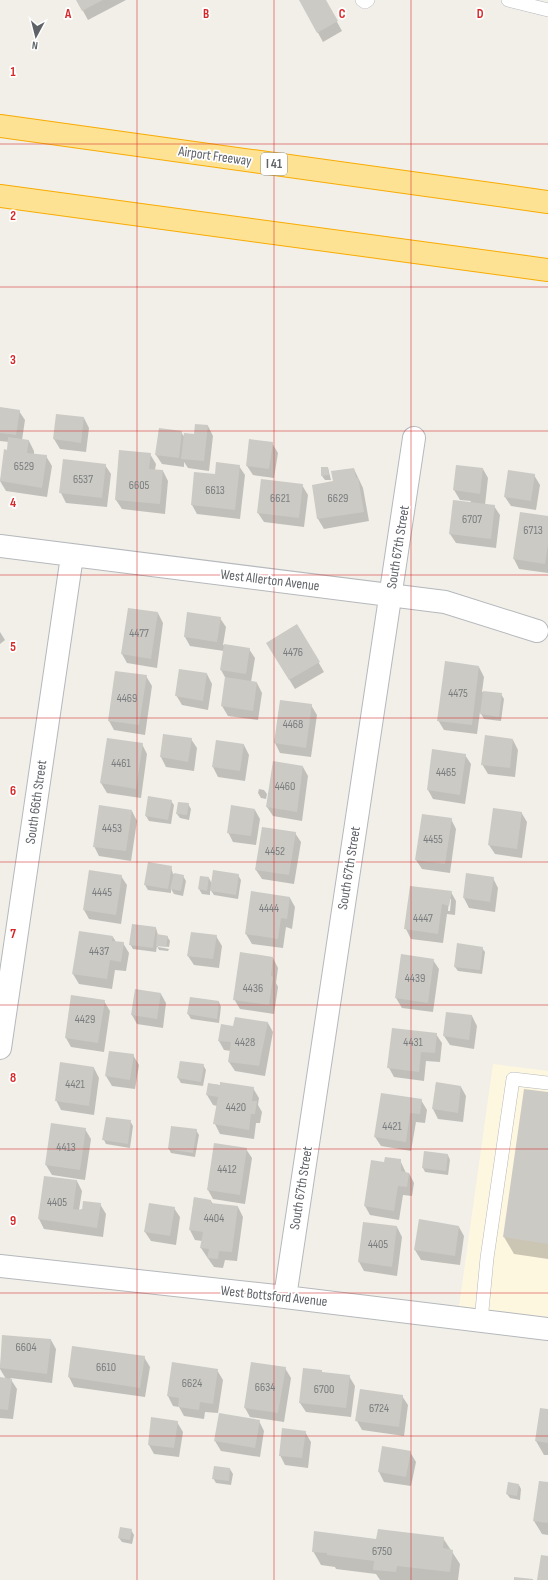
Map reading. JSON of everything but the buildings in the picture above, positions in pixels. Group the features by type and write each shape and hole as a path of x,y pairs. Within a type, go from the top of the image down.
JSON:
{"highway":[{"name":"Airport Freeway","path":"0,126 548,202"},
{"path":"0,196 548,270"}],"street":[{"name":"South 67th Street","path":"285,1297 414,438"},
{"name":"West Allerton Avenue","path":"0,546 445,602 537,631"},
{"name":"South 66th Street","path":"0,1048 72,556"},
{"name":"West Bottsford Avenue","path":"0,1266 285,1297 548,1329"}],"lane":[{"path":"362,0 365,2 368,0"},
{"path":"508,0 548,10"},
{"path":"482,1321 486,1268 513,1080 548,1083"}],"shaded area":[{"path":"493,1064 548,1071 548,1317 459,1307"}]}
